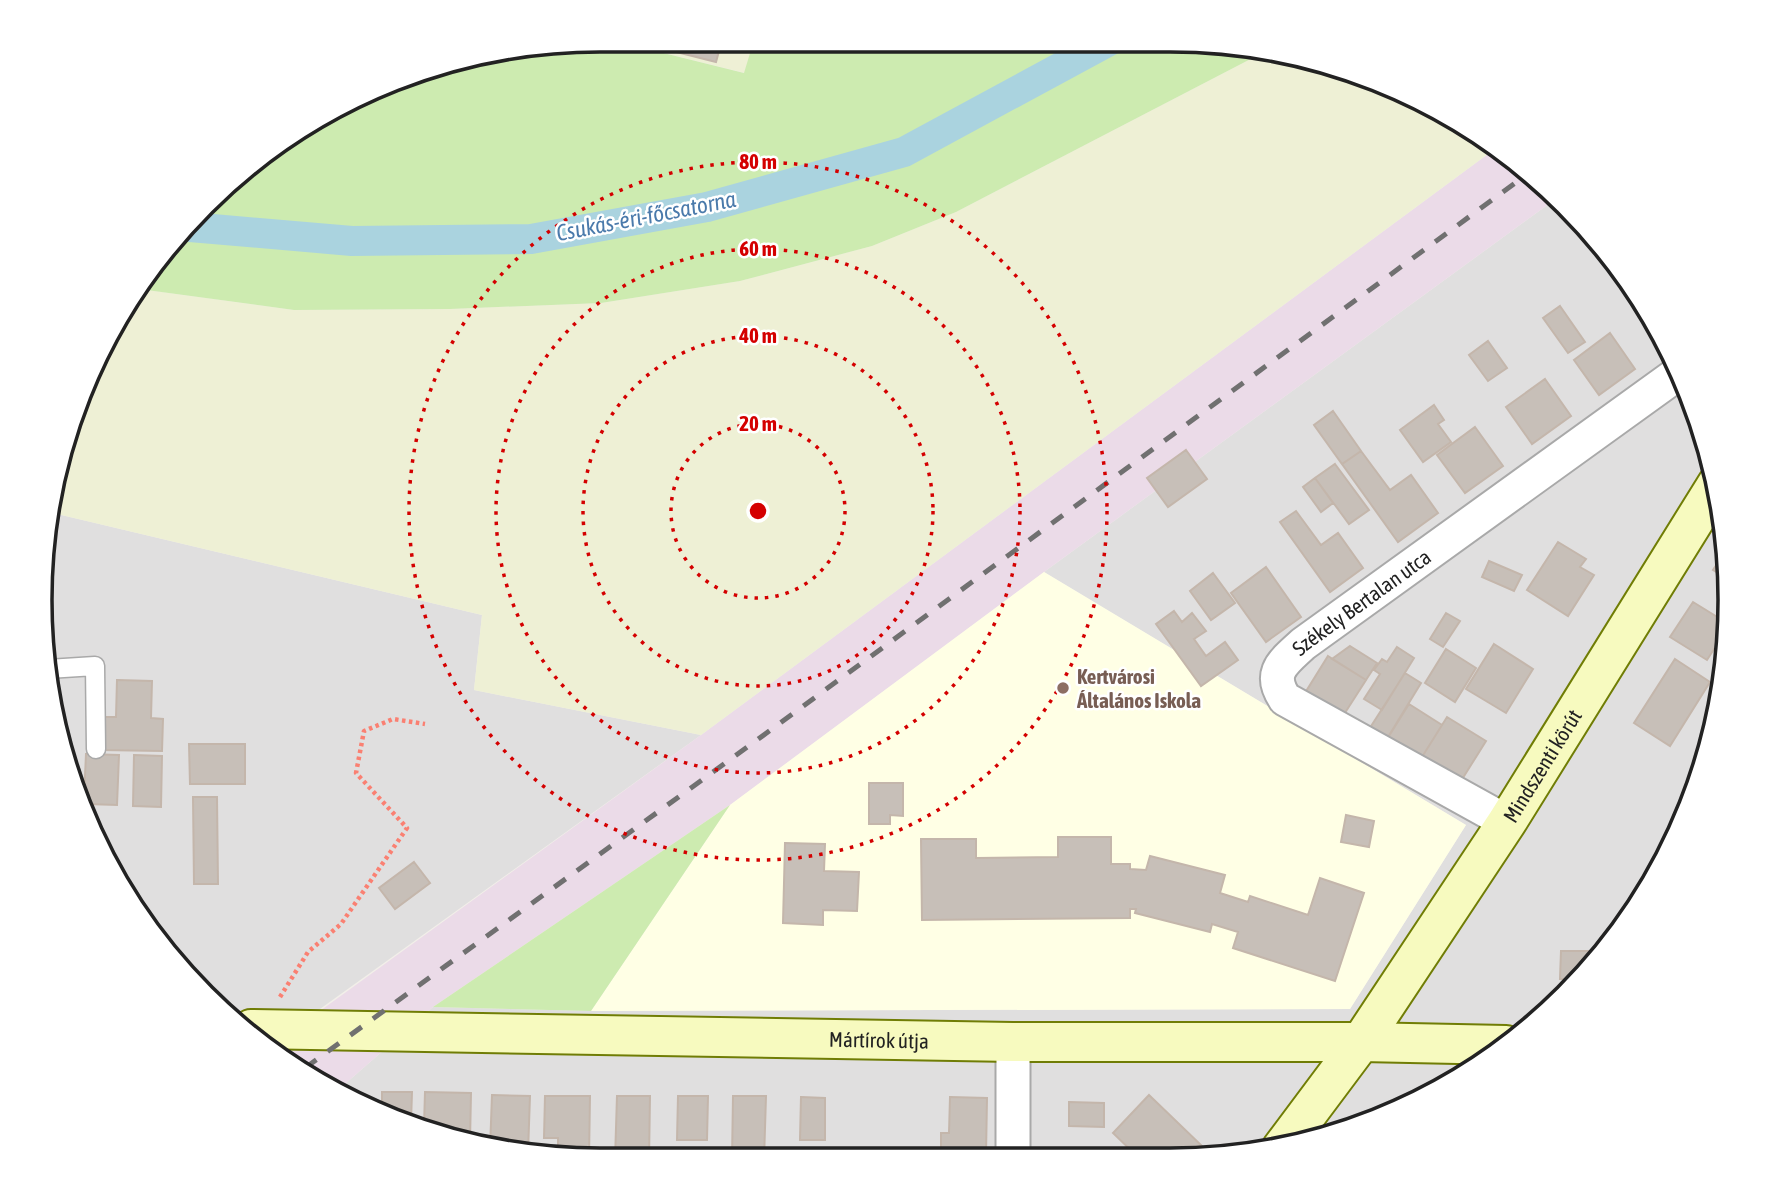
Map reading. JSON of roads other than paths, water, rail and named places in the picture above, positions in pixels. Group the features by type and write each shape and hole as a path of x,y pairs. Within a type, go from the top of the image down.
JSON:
{"street":[{"name":"Székely Bertalan utca","path":"1507,822 1285,699 1278,689 1276,679 1279,670 1303,644 1671,379"},
{"name":"Mindszenti körút","path":"1293,1133 1361,1042 1507,822 1708,499"},
{"name":"Mártírok útja","path":"261,1029 1013,1042 1488,1045"},
{"path":"1013,1042 1013,1148"}],"lane":[{"path":"57,668 95,666 96,749"}],"waterway":[{"name":"Csukás-éri-főcsatorna","path":"199,228 352,241 531,239 707,207 904,152 1089,52"}],"railway":[{"path":"310,1064 1520,179"}],"place":[{"name":"Kertvárosi Általános Iskola","path":"1063,688"}]}
